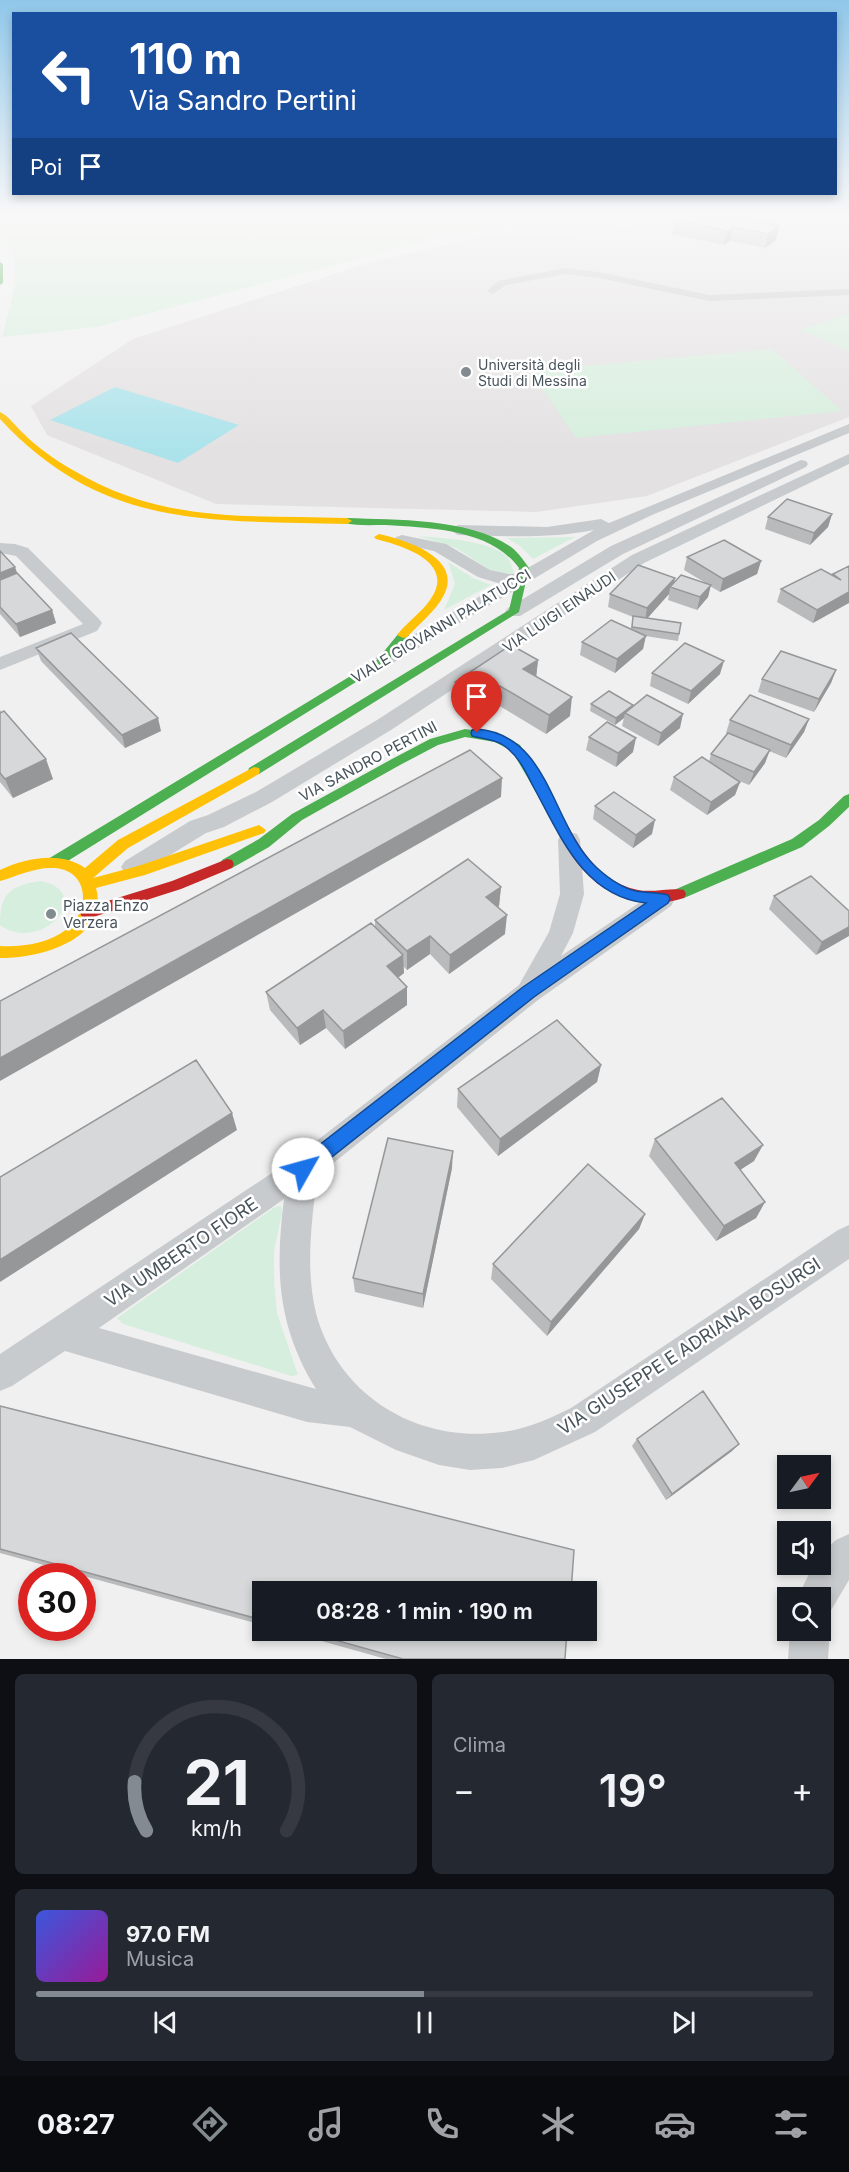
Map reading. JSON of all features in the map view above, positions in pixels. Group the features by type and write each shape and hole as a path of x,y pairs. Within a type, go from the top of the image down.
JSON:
{"main road":[{"path":"0,414 14,431 42,454 73,473 138,502 183,514 250,520 402,540 423,552 437,566 443,581 442,591 436,602 404,633 381,662"},
{"path":"250,520 320,520 458,530 495,540 511,549 522,561 523,578 514,612"},
{"name":"VIALE GIOVANNI PALATUCCI","path":"86,881 123,844 257,769 514,612"},
{"name":"VIALE GIOVANNI PALATUCCI","path":"53,863 381,662"},
{"name":"VIA SANDRO PERTINI","path":"297,818 434,742 454,735 488,734 507,742 523,756 582,861 604,882 633,896 663,899 695,888 783,850 809,835 849,799"},
{"path":"86,881 140,872 297,818"},
{"path":"87,913 122,900 153,894 221,867 264,843 297,818"},
{"path":"1,876 19,867 36,863 53,863 76,870 86,881 91,898 87,913 68,936 53,945 7,955"}],"street":[{"path":"693,294 710,298 793,294"},
{"name":"VIALE GIOVANNI PALATUCCI","path":"381,662 591,538 646,512 849,428"},
{"name":"VIALE GIOVANNI PALATUCCI","path":"514,612 617,550 849,441"},
{"name":"VIA LUIGI EINAUDI","path":"114,877 198,827 216,821 264,797 384,725 638,560 849,458"},
{"path":"458,530 559,532 646,512"},
{"path":"402,540 443,549 478,572 496,579 584,570"},
{"path":"0,548 20,551 93,623 91,627 0,664"},
{"path":"122,900 148,885 174,876 183,869 216,821"},
{"name":"VIA UMBERTO FIORE","path":"529,992 561,933 572,894 569,839"},
{"name":"VIA UMBERTO FIORE","path":"0,1374 303,1169 529,992 663,899"},
{"name":"VIA GIUSEPPE E ADRIANA BOSURGI","path":"303,1169 293,1270 297,1302 309,1341 329,1379 356,1410 394,1431 431,1447 468,1451 502,1450 544,1440 583,1420 849,1241"},
{"name":"VIA GIUSEPPE E ADRIANA BOSURGI","path":"62,1334 307,1405 356,1410"},
{"path":"822,1587 830,1573 849,1553"},
{"path":"808,1659 809,1641"}],"shaded area":[{"name":"Università degli Studi di Messina","path":"271,294 849,294 849,417 647,496 536,512 216,504 47,435 31,406 133,339"}],"green space":[{"path":"13,294 222,294 97,327 2,337"},
{"path":"849,313 849,350 800,330"},
{"path":"772,349 842,411 576,438 530,371"},
{"path":"418,536 467,541 492,548 509,559 514,572 509,574 490,570 456,548"},
{"path":"575,537 533,559 520,546 507,538"},
{"path":"448,562 473,578 491,585 444,610 455,584"},
{"path":"41,881 57,888 64,897 63,908 57,919 46,927 32,932 16,932 0,925 2,906 9,893 22,885"},
{"path":"281,1206 282,1213 274,1251 277,1313 298,1375 291,1376 123,1324 117,1318 275,1207"}],"water":[{"path":"115,387 239,425 178,463 50,420"}],"building":[{"path":"787,499 832,514 814,533 768,517"},
{"path":"724,540 761,561 723,579 687,557"},
{"path":"0,551 15,567 0,573"},
{"path":"638,565 675,578 647,608 610,594"},
{"path":"849,566 849,592 817,610 781,589 821,569 841,580 833,574"},
{"path":"17,573 52,610 16,624 0,607 0,580"},
{"path":"681,575 711,585 700,597 670,587"},
{"path":"633,616 681,623 679,634 632,627"},
{"path":"611,620 646,636 617,659 582,642"},
{"path":"71,633 158,718 122,735 36,648"},
{"path":"685,643 724,661 691,691 652,673"},
{"path":"511,645 538,660 523,669 572,697 549,715 500,686 491,690 468,689 455,682"},
{"path":"781,651 836,670 819,699 762,679"},
{"path":"609,691 633,705 616,718 591,704"},
{"path":"647,695 683,714 661,733 625,713"},
{"path":"750,695 809,719 791,745 730,720"},
{"path":"4,711 46,759 5,779 0,773 0,713"},
{"path":"607,722 636,738 618,753 589,737"},
{"path":"728,733 770,750 754,772 711,754"},
{"path":"470,750 502,778 0,1058 0,1001"},
{"path":"702,757 740,782 711,802 674,777"},
{"path":"614,792 655,820 636,835 595,806"},
{"path":"468,859 501,887 486,897 507,915 450,955 430,936 407,951 375,920"},
{"path":"811,876 849,911 849,927 822,942 774,896"},
{"path":"371,923 403,955 387,966 407,987 343,1031 323,1010 297,1028 266,992"},
{"path":"557,1020 601,1065 500,1139 458,1089"},
{"path":"196,1060 232,1113 0,1260 0,1177"},
{"path":"722,1098 763,1145 735,1163 765,1202 724,1226 655,1139"},
{"path":"388,1138 453,1151 423,1294 353,1278"},
{"path":"588,1164 645,1214 551,1322 493,1264"},
{"path":"703,1391 739,1444 672,1494 637,1439"},
{"path":"0,1406 574,1550 572,1581 252,1581 252,1617 96,1575 96,1563 52,1563 0,1549"},
{"path":"338,1641 566,1641 565,1659 403,1659"}],"traffic: fast":[{"path":"254,771 514,612 524,568 506,548 489,540 449,529 347,521"},
{"path":"53,863 381,662 403,635"},
{"path":"227,864 264,843 297,817 396,762 434,742 465,733 498,738 516,748 545,796"},
{"path":"679,894 797,843 824,823 849,799"}],"traffic: slow":[{"path":"0,414 20,435 66,471 119,497 147,506 175,513 222,519 347,521"},
{"path":"379,537 413,547 424,553 440,570 442,580 440,592 433,604 403,635"},
{"path":"84,877 123,844 254,771"},
{"path":"89,885 140,871 259,830"},
{"path":"0,876 39,864 68,865 79,871 87,880 91,895 89,910 83,923 72,933 59,941 29,951 0,952"}],"traffic: jam":[{"path":"545,796 577,854 602,880 613,887 639,896 666,897 679,894"},
{"path":"87,913 175,886 227,864"}],"place":[{"name":"Università degli Studi di Messina","path":"466,372"},
{"name":"Piazza Enzo Verzera","path":"51,914"}],"route":[{"path":"303,1169 529,992 663,899 633,896 604,882 592,872 582,861 523,756 507,742 488,734 477,733"}]}
